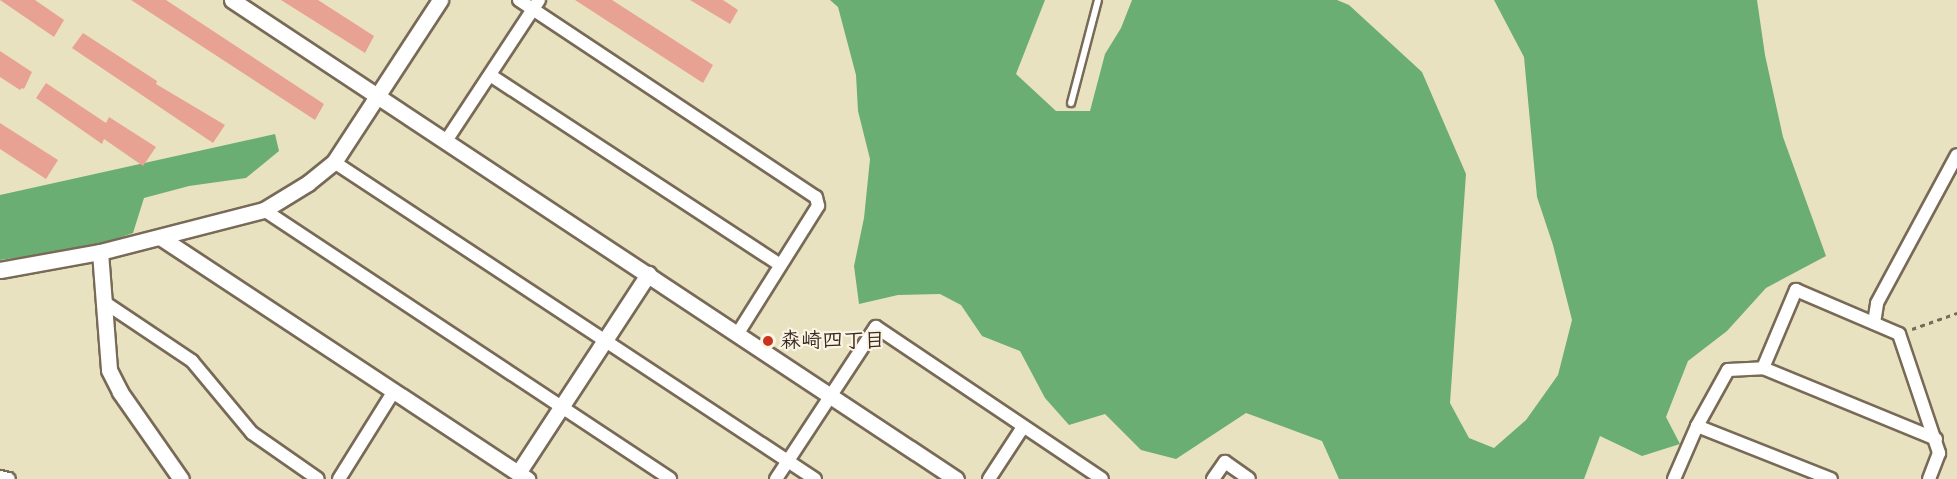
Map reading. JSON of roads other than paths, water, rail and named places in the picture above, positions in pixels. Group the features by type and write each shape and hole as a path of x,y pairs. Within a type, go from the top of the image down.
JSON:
{"street":[{"path":"232,0 956,479"},
{"path":"0,270 100,252 264,210 308,183 334,162 440,0"},
{"path":"519,0 536,5 816,197 818,206 738,333"},
{"path":"446,141 536,5"},
{"path":"490,75 780,266"},
{"path":"1874,323 1877,303 1957,155"},
{"path":"334,162 815,479"},
{"path":"264,210 670,479"},
{"path":"160,237 520,477 560,407 648,274"},
{"path":"100,252 109,370 120,392 181,479"},
{"path":"1763,368 1796,290 1899,334 1939,453 1929,479"},
{"path":"104,302 192,361 252,433 318,479"},
{"path":"776,479 876,327 1102,479"},
{"path":"1674,479 1697,426 1728,370 1763,368 1936,439"},
{"path":"339,479 394,391"},
{"path":"1697,426 1831,479"},
{"path":"989,479 1023,427"},
{"path":"1213,479 1225,462 1249,479"},
{"path":"0,477 9,479"}],"lane":[{"path":"1071,103 1098,0"}],"place":[{"name":"森崎四丁目","path":"768,341"}]}
